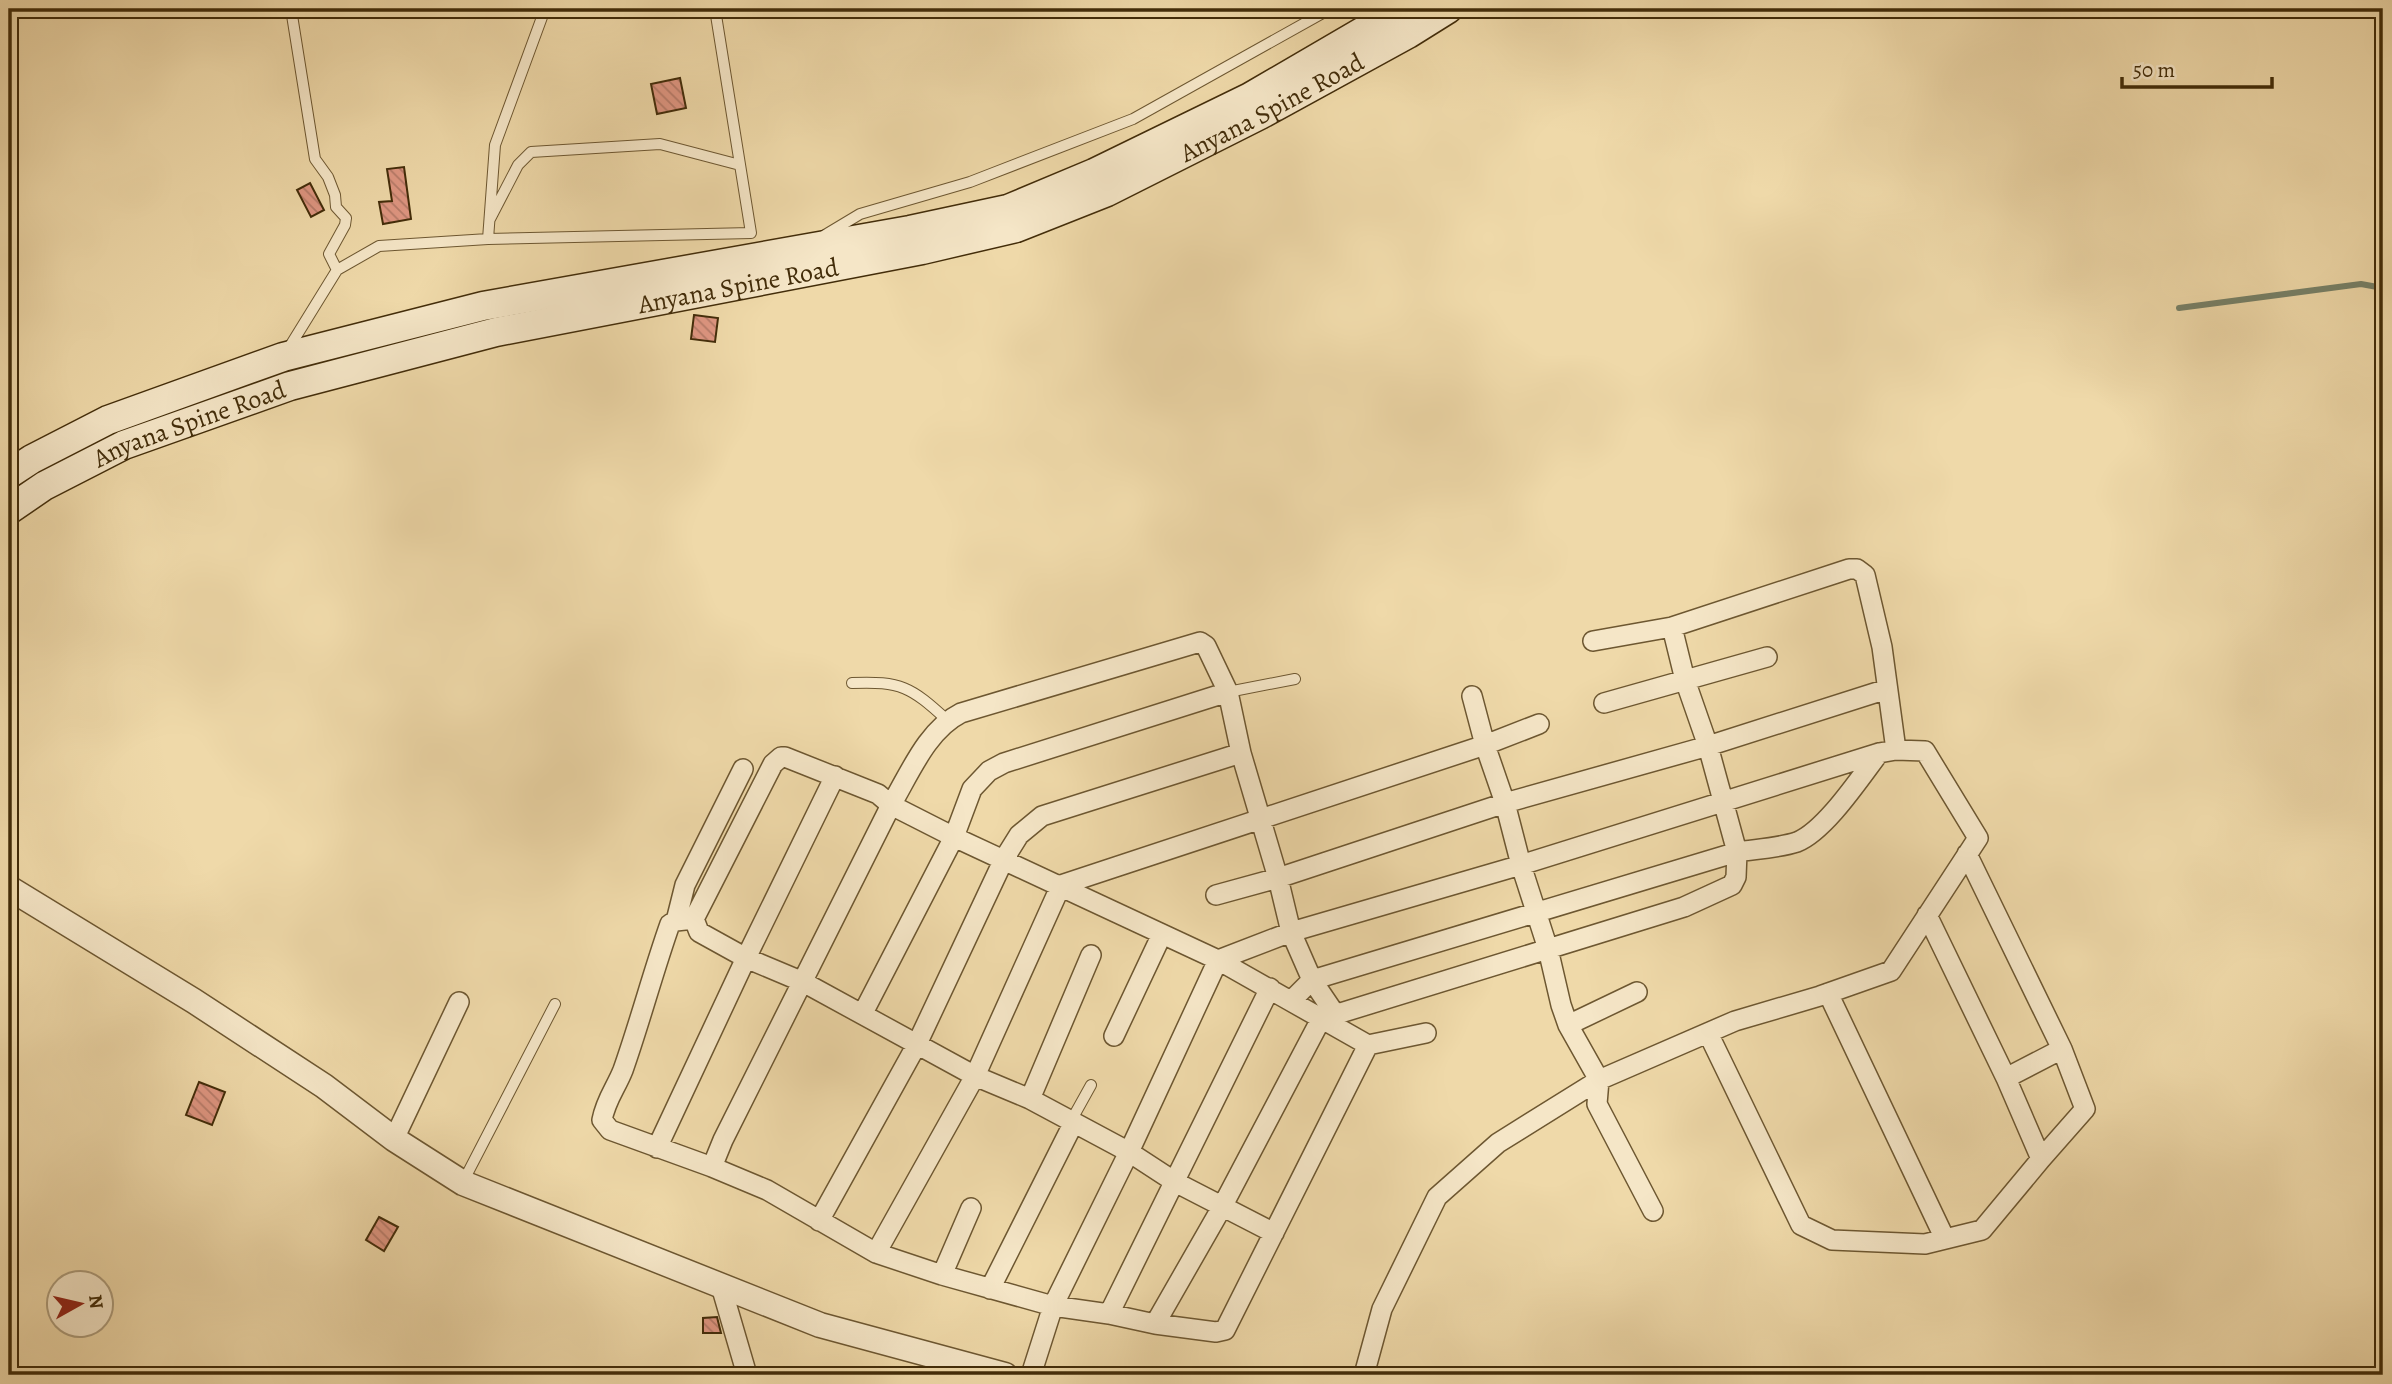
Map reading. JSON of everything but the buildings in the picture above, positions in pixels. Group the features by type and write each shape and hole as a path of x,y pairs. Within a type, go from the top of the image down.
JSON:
{"main road":[{"name":"Anyana Spine Road","path":"9,474 32,459 108,420 283,357 483,306 910,230 1007,209 1094,173 1250,97 1401,9"},
{"name":"Anyana Spine Road","path":"9,510 44,486 124,445 290,386 496,332 922,250 1016,228 1107,192 1260,115 1408,34 1448,9"}],"street":[{"path":"1292,1001 1312,980 1737,852 1795,842 1810,835 1887,752 1887,689 1882,647 1865,575 1857,569 1849,569 1672,627 1593,641"},
{"path":"1155,1324 1328,1017 1684,908 1732,885 1736,877 1737,852 1724,800 1685,680 1672,627"},
{"path":"712,1167 891,805 934,734 947,720 961,713 1193,643 1200,642 1206,646 1228,692 1241,753 1291,932 1328,1017"},
{"path":"1604,703 1767,657"},
{"path":"1216,895 1278,878 1506,803 1707,746 1887,689"},
{"path":"863,1013 954,837 972,789 989,771 1004,763 1228,692"},
{"path":"1472,696 1485,745 1506,803 1521,865 1548,949 1561,1005 1599,1080 1597,1104 1653,1211"},
{"path":"876,1252 975,1076 1061,886 1485,745 1539,724"},
{"path":"1031,1375 1053,1306 1129,1153 1218,960 1291,932 1521,865 1724,800 1887,752 1926,751 1978,838 1891,971 1735,1021 1599,1080 1498,1143 1437,1197 1382,1309 1364,1375"},
{"path":"819,1221 916,1046 1004,859 1019,835 1042,816 1241,753"},
{"path":"1368,1045 1226,1330 1216,1332 1053,1306 942,1275 876,1252 767,1191 712,1167 610,1130 602,1120 605,1104 622,1072 670,924 685,920 773,764 781,757 878,794 891,805 954,837 1218,960 1292,1001 1328,1017 1368,1045 1426,1033"},
{"path":"743,769 685,885 685,920 699,932 746,958 803,982 975,1076 1030,1099 1129,1153 1175,1182 1275,1233"},
{"path":"657,1148 835,776"},
{"path":"1708,1033 1801,1225 1832,1240 1925,1244 1982,1230 2085,1110 2062,1049 1967,854"},
{"path":"9,888 194,1001 324,1086 394,1139 463,1183 820,1325 1005,1375"},
{"path":"1927,915 2006,1078 2041,1159"},
{"path":"1114,1036 1162,934"},
{"path":"1030,1099 1091,955"},
{"path":"1109,1314 1270,988"},
{"path":"1569,1025 1637,992"},
{"path":"1828,993 1944,1239"},
{"path":"394,1139 459,1002"},
{"path":"2006,1078 2062,1049"},
{"path":"990,1289 1073,1122"},
{"path":"942,1275 971,1208"},
{"path":"721,1286 747,1375"}],"lane":[{"path":"291,9 315,159 328,177 335,195 336,207 346,218 329,254 337,270"},
{"path":"488,239 495,145 545,9"},
{"path":"283,357 337,270 379,246 488,239 751,233 715,9"},
{"path":"806,249 860,214 970,183 1133,119 1329,9"},
{"path":"490,219 518,165 531,152 660,144 740,165"},
{"path":"1228,692 1295,679"},
{"path":"852,683 880,682 902,686 921,697 947,720"},
{"path":"463,1183 555,1004"},
{"path":"1073,1122 1091,1085"}],"waterway":[{"path":"2179,308 2361,284 2383,288"}]}
